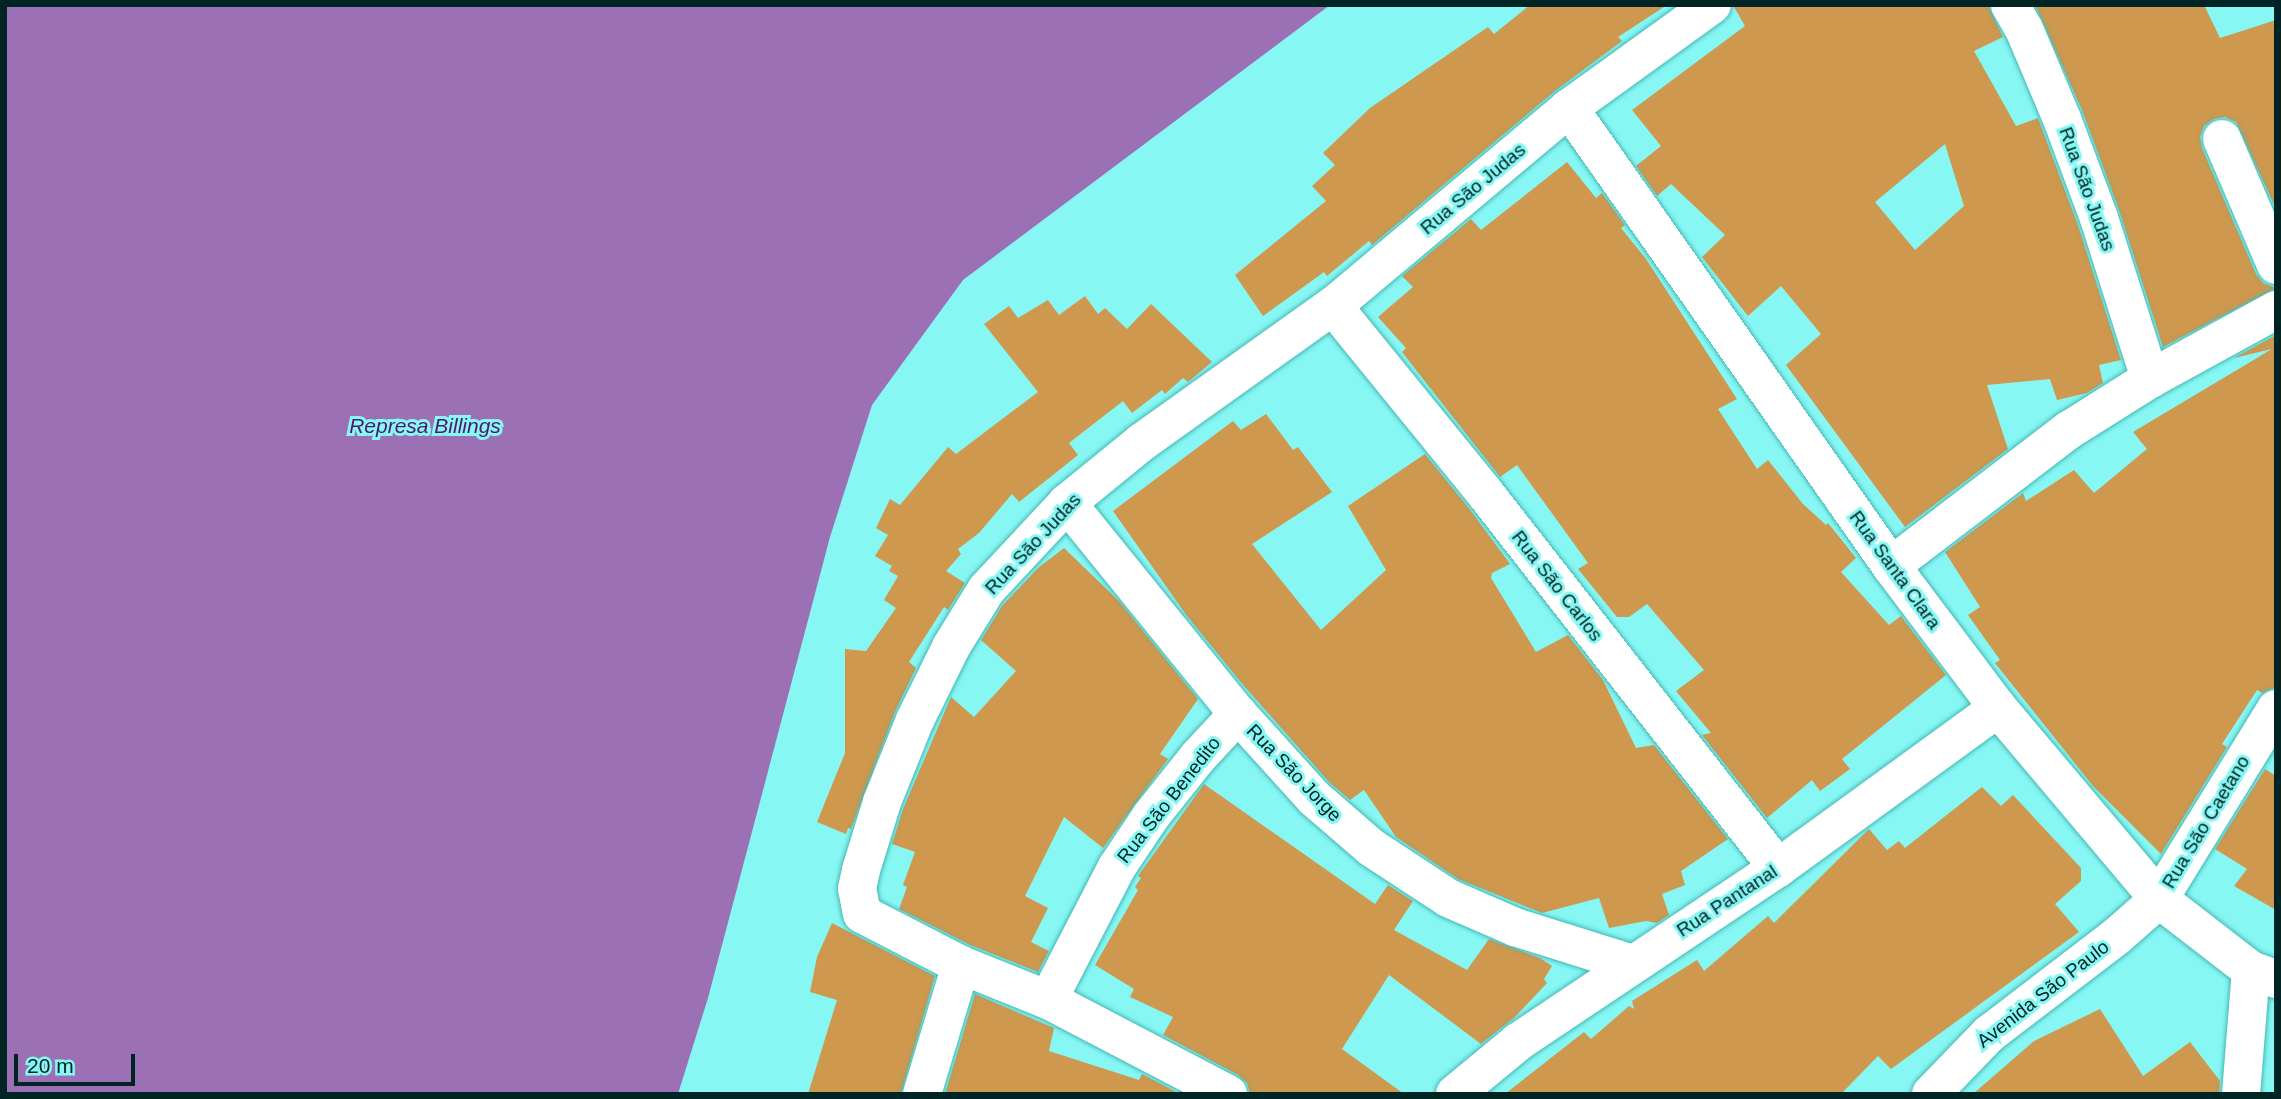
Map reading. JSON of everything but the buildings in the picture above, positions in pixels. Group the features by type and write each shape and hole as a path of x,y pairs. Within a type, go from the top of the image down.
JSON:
{"street":[{"name":"Rua São Judas","path":"1228,1094 1048,1000 961,965 862,914 857,889 861,870 882,802 910,732 951,647 986,590 1067,503 1142,442 1333,306 1569,108 1712,5"},
{"name":"Rua São Judas","path":"2010,5 2024,29 2076,156 2150,379"},
{"name":"Rua Santa Clara","path":"1569,108 1891,566 1998,708 2159,900 2263,974"},
{"path":"2222,139 2276,265"},
{"name":"Rua São Carlos","path":"1333,306 1494,504 1778,868"},
{"path":"1891,566 2069,430 2150,379 2276,310"},
{"name":"Rua São Jorge","path":"1067,503 1238,714 1314,798 1372,848 1448,898 1527,931 1632,964"},
{"name":"Rua Pantanal","path":"1455,1094 1518,1042 1778,868 1998,708"},
{"name":"Rua São Caetano","path":"2159,900 2276,709"},
{"name":"Rua São Benedito","path":"1048,1000 1117,867 1182,777 1238,714"},
{"name":"Avenida São Paulo","path":"1931,1094 1989,1034 2117,936 2159,900"},
{"path":"922,1094 961,965"},
{"path":"2241,1094 2263,974"}],"water":[{"name":"Represa Billings","path":"5,5 1330,5 963,280 872,405 830,537 708,998 678,1094 5,1094"}]}
